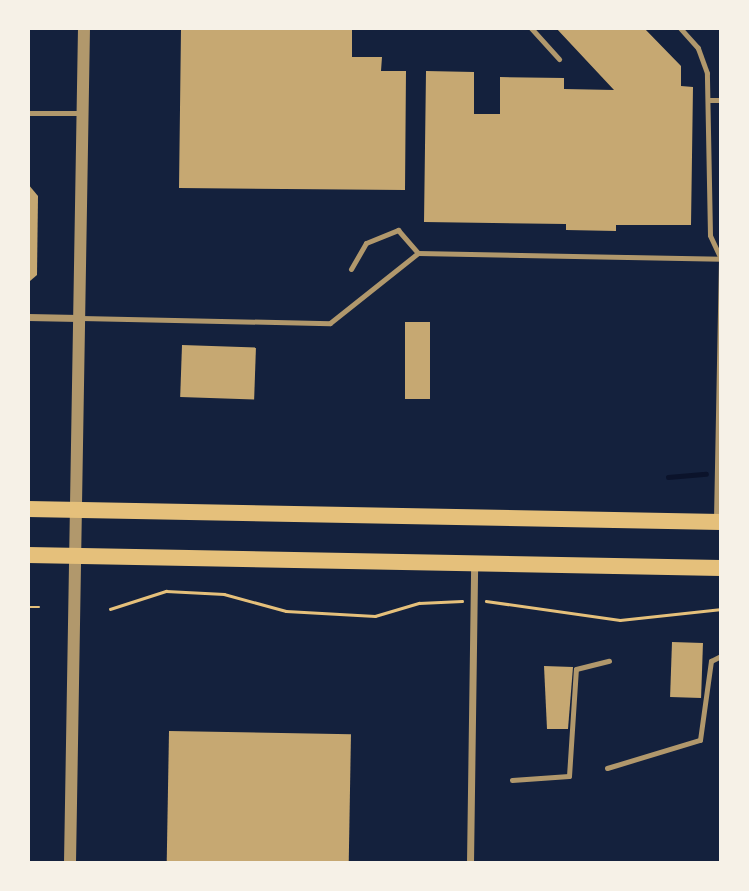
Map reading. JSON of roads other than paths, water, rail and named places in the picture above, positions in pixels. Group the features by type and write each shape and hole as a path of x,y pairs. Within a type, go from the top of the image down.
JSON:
{"main road":[{"path":"28,509 719,522"},
{"path":"28,555 721,568"}],"street":[{"path":"70,863 84,28"},
{"path":"28,317 78,318"},
{"path":"470,863 474,563"}],"lane":[{"path":"531,28 559,59"},
{"path":"78,318 330,323 418,253 721,259 710,235 708,100 698,48 680,28"},
{"path":"708,100 721,100"},
{"path":"28,113 83,113"},
{"path":"351,269 366,243 398,230 418,253"},
{"path":"719,522 721,260"},
{"path":"607,768 701,740 711,661 721,656"},
{"path":"512,780 569,776 576,669 608,661"}],"waterway":[{"path":"668,477 706,474"}]}
